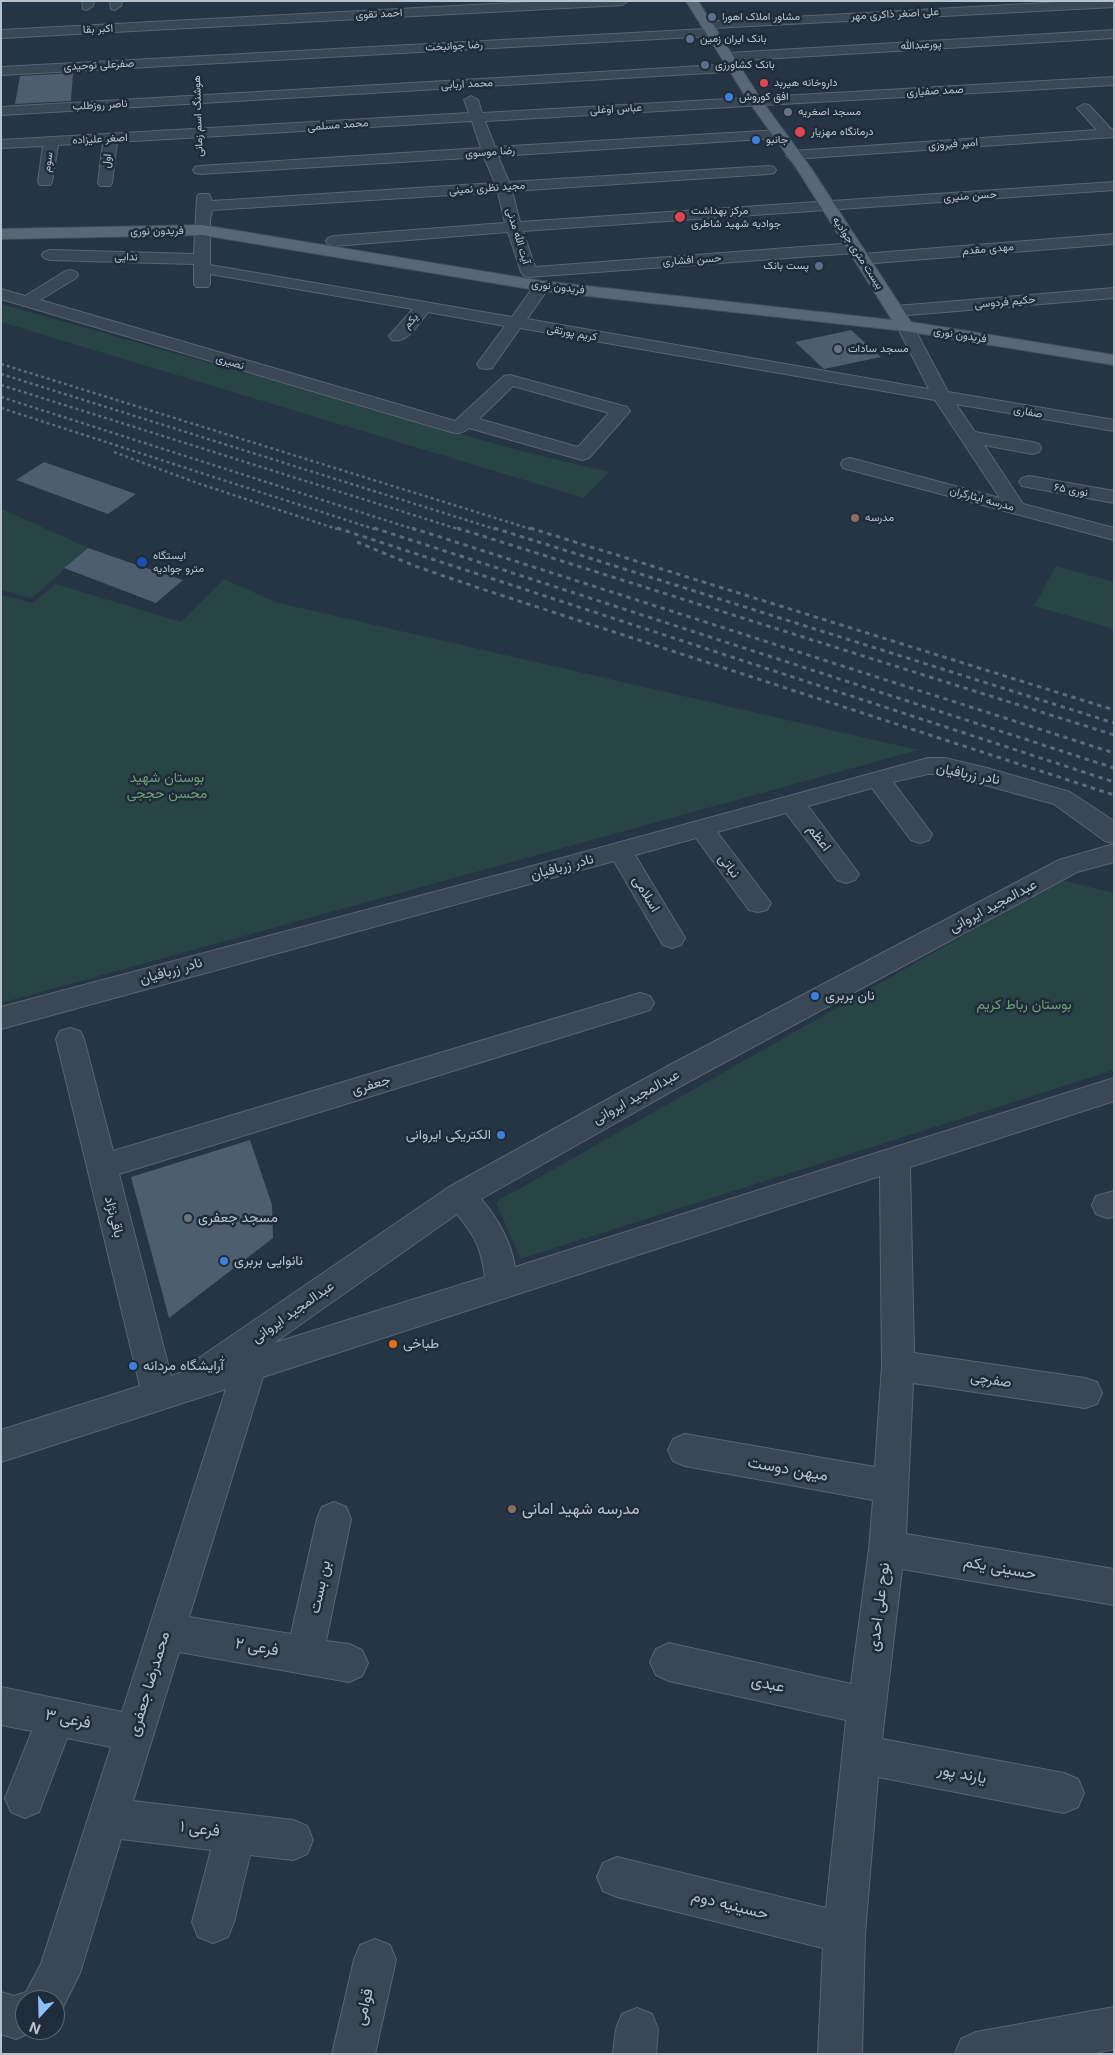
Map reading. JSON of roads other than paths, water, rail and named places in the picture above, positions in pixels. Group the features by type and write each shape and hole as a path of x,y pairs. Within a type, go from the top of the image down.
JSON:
{"main road":[{"name":"بیست متری جوادیه","path":"692,1 756,102 900,317"},
{"name":"فریدون نوری","path":"1,225 203,219 529,272 900,317 1114,346"},
{"name":"فریدون نوری","path":"1,234 203,219 542,286 900,317 1114,360"}],"street":[{"name":"احمد تقوی","path":"196,28 307,12 353,21 441,11 503,14 525,12 548,3 573,10 622,1"},
{"name":"علی اصغر ذاکری مهر","path":"709,28 1114,3"},
{"path":"195,9 196,28"},
{"path":"503,14 514,42"},
{"path":"353,21 356,51"},
{"path":"603,24 609,37"},
{"path":"553,25 560,40"},
{"name":"اکبر بقا","path":"1,34 67,26 196,28"},
{"path":"97,26 100,45"},
{"path":"1034,26 1049,38"},
{"name":"رضا جوانبخت","path":"197,60 287,62 307,54 398,49 451,42 560,40 581,43 609,37 709,28"},
{"path":"36,69 41,50 43,29"},
{"path":"396,34 398,49"},
{"name":"پورعبدالله","path":"732,62 841,50 1114,34"},
{"path":"1076,36 1086,46"},
{"path":"305,38 307,54"},
{"path":"534,41 540,56"},
{"name":"آیت‌ الله مدنی","path":"451,42 489,152 504,187 514,227 529,272"},
{"path":"975,42 988,55"},
{"path":"912,46 924,58"},
{"path":"841,50 851,62"},
{"path":"84,66 86,52"},
{"path":"337,52 340,67"},
{"name":"صفرعلی توحیدی","path":"1,70 84,66 111,58 197,60"},
{"name":"محمد اربابی","path":"199,122 466,84 732,62"},
{"path":"1104,68 1114,79"},
{"path":"1037,74 1048,84"},
{"path":"968,75 979,88"},
{"path":"1002,75 1014,86"},
{"name":"صمد صفیاری","path":"756,102 1114,79"},
{"path":"852,80 862,96"},
{"path":"898,80 908,93"},
{"path":"818,83 826,98"},
{"path":"123,89 123,104"},
{"name":"عباس اوغلی","path":"477,117 635,102 756,102"},
{"name":"ناصر روزطلب","path":"1,111 123,104 199,122"},
{"path":"1084,108 1111,133"},
{"name":"محمد مسلمی","path":"199,122 477,117"},
{"name":"اصغر علیزاده","path":"8,144 110,139 199,122"},
{"name":"هوشنگ اسم زمانی","path":"199,122 203,219"},
{"path":"80,140 82,123"},
{"path":"8,144 19,128"},
{"path":"984,128 996,141"},
{"path":"898,132 909,147"},
{"path":"930,133 939,145"},
{"name":"امیر فیروزی","path":"793,155 1111,133"},
{"name":"رضا موسوی","path":"200,170 779,134"},
{"name":"اول","path":"105,183 110,139"},
{"name":"سوم","path":"45,182 50,142"},
{"name":"مجید نظری نمینی","path":"203,219 504,187 769,170"},
{"path":"1038,177 1049,191"},
{"name":"حسن منیری","path":"334,241 1114,186"},
{"path":"202,270 203,219"},
{"path":"990,231 1004,248"},
{"name":"مهدی مقدم","path":"858,254 1004,248 1114,239"},
{"name":"حسن افشاری","path":"529,272 858,254"},
{"name":"ندایی","path":"50,255 202,270"},
{"name":"کریم پورتقی","path":"202,270 942,397"},
{"path":"28,301 70,275"},
{"path":"486,364 542,286"},
{"name":"حکیم فردوسی","path":"900,317 1114,293"},
{"name":"نصیری","path":"1,294 462,425 582,454 621,411 510,380 462,425"},
{"name":"یکم","path":"398,336 424,307"},
{"name":"بیست متری جوادیه","path":"900,317 942,397 1017,508"},
{"name":"صفاری","path":"942,397 1114,426"},
{"path":"970,437 1032,448"},
{"name":"مدرسه ایثارگران","path":"850,464 1114,534"},
{"name":"نوری ۶۵","path":"1029,482 1114,497"},
{"name":"نادر زربافیان","path":"1,1018 928,766 953,768 987,776 1062,798 1112,836"},
{"path":"877,779 920,834"},
{"name":"اعظم","path":"792,802 846,874"},
{"name":"نباتی","path":"700,828 758,903"},
{"name":"عبدالمجید ایروانی","path":"171,1391 460,1196 678,1074 1060,871 1112,836"},
{"name":"اسلامی","path":"620,851 672,938"},
{"name":"جعفری","path":"102,1166 640,1003"},
{"name":"باقی‌نژاد","path":"70,1039 102,1166 171,1391"},
{"name":"عبدالمجید ایروانی","path":"1,1446 1114,1089"},
{"name":"نوح علی احدی","path":"840,2054 844,1933 861,1754 887,1549 892,1487 898,1366 895,1159"},
{"path":"460,1196 481,1220 498,1251 502,1285"},
{"name":"محمدرضا جعفری","path":"50,1990 59,1973 250,1366"},
{"name":"صفرچی","path":"898,1366 1085,1393"},
{"name":"میهن دوست","path":"685,1450 892,1487"},
{"name":"بن بست","path":"305,1655 334,1519"},
{"name":"حسینی یکم","path":"887,1549 1114,1587"},
{"name":"فرعی ۲","path":"166,1631 349,1663"},
{"name":"عبدی","path":"668,1662 867,1706"},
{"name":"فرعی ۳","path":"1,1706 134,1733"},
{"path":"25,1798 56,1717"},
{"name":"یارند پور","path":"861,1754 1064,1793"},
{"name":"فرعی ۱","path":"108,1818 293,1840"},
{"path":"212,1922 236,1833"},
{"name":"حسینیه دوم","path":"617,1877 844,1933"},
{"name":"قوامی","path":"353,2054 375,1960"},
{"path":"1,2013 15,2018"},
{"path":"976,2054 1114,2028"}],"railway":[{"path":"1,364 534,530"},
{"path":"1,374 498,530"},
{"path":"1,385 461,530"},
{"path":"1,397 416,530"},
{"path":"1,408 377,530"},
{"path":"114,452 197,483 340,530"},
{"path":"337,528 1114,782"},
{"path":"374,528 1114,768"},
{"path":"412,528 1114,753"},
{"path":"457,528 1114,735"},
{"path":"494,528 1114,723"},
{"path":"530,528 1114,710"},
{"path":"357,542 415,566 479,588 1114,795"}],"place":[{"name":"مشاور املاک اهورا","path":"712,17"},
{"name":"بانک ایران زمین","path":"690,39"},
{"name":"بانک کشاورزی","path":"705,65"},
{"name":"داروخانه هیربد","path":"764,83"},
{"name":"افق کوروش","path":"729,97"},
{"name":"مسجد اصغریه","path":"788,112"},
{"name":"درمانگاه مهزیار","path":"800,132"},
{"name":"جانبو","path":"756,140"},
{"name":"مرکز بهداشت جوادیه شهید شاطری","path":"680,217"},
{"name":"پست بانک","path":"819,266"},
{"name":"مسجد سادات","path":"838,349"},
{"name":"مدرسه","path":"855,518"},
{"name":"ایستگاه مترو جوادیه","path":"142,562"},
{"name":"نان بربری","path":"815,996"},
{"name":"الکتریکی ایروانی","path":"501,1135"},
{"name":"مسجد جعفری","path":"188,1218"},
{"name":"نانوایی بربری","path":"224,1261"},
{"name":"طباخی","path":"393,1344"},
{"name":"آٰرایشگاه مردانه","path":"133,1366"},
{"name":"مدرسه شهید امانی","path":"512,1509"}],"park label":[{"name":"بوستان شهید محسن حججی","path":"167,786"},
{"name":"بوستان رباط کریم","path":"1024,1005"}]}
